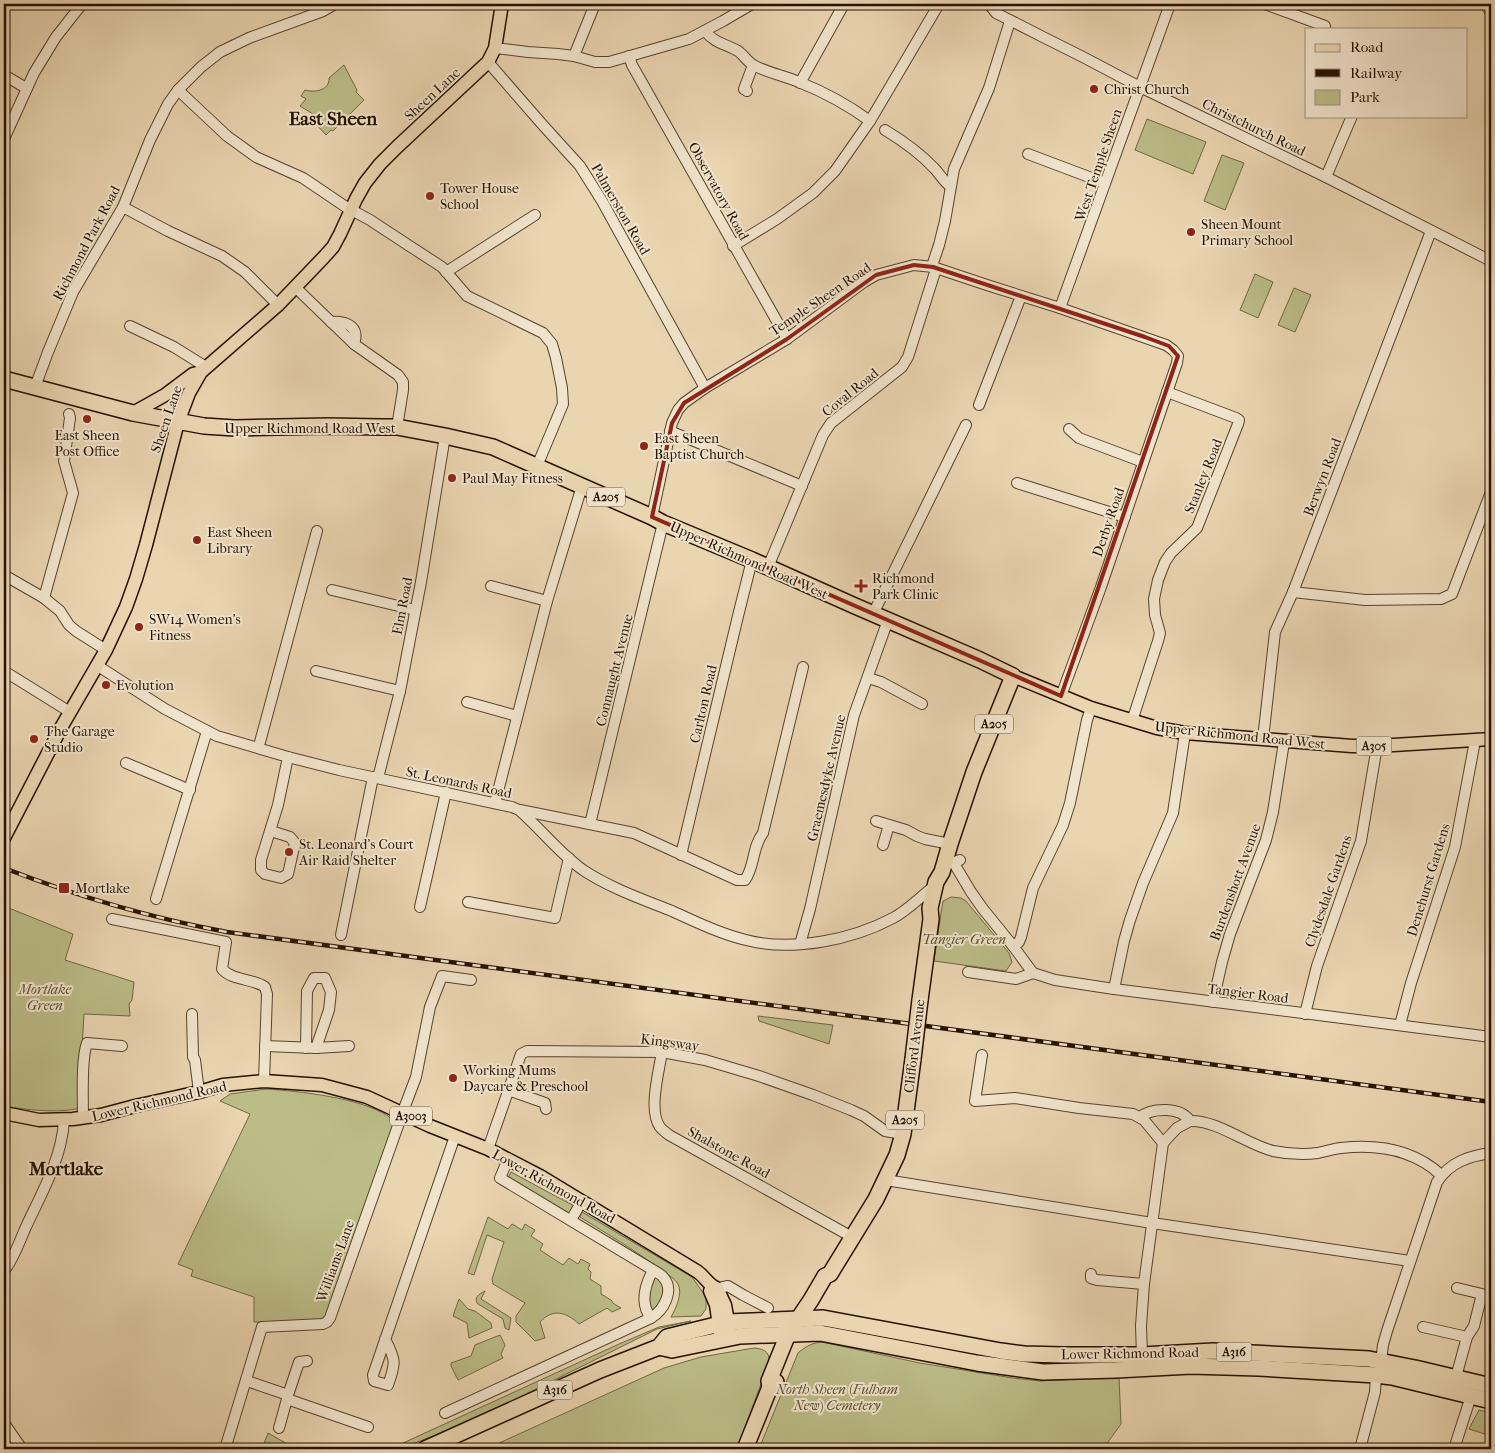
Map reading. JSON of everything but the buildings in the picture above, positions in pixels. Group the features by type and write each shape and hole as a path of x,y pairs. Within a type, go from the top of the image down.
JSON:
{"highway":[{"name":"Upper Richmond Road West","path":"4,379 133,414 204,426 235,428 319,426 397,428 493,447 1013,676"},
{"name":"Clifford Avenue","path":"931,919 930,908 935,888 972,780 1013,676"},
{"name":"Clifford Avenue","path":"745,1449 770,1387 769,1381 825,1276 830,1274 876,1199 897,1154 903,1134 931,919 937,903 942,872"},
{"name":"Lower Richmond Road","path":"804,1318 844,1321 1024,1354 1142,1355 1213,1351 1369,1359 1392,1377 1491,1400"},
{"name":"A316","path":"426,1449 600,1370 659,1347 667,1337 724,1323 804,1318"},
{"name":"Lower Richmond Road","path":"794,1334 820,1333 977,1363 1043,1372 1191,1366 1379,1368 1456,1377 1491,1386"},
{"name":"A316","path":"659,1347 672,1350 761,1334 794,1334"},
{"path":"908,1350 911,1334"},
{"path":"977,1363 980,1347"}],"main road":[{"name":"Sheen Lane","path":"4,838 70,712 98,666 126,607 136,579 178,422 189,393 203,370 252,330 333,247 365,183 380,164 488,62 495,48 502,4"},
{"path":"133,414 166,395 193,374 203,370"},
{"name":"Upper Richmond Road West","path":"1013,676 1091,708 1157,728 1185,733 1352,746 1491,740"},
{"name":"Lower Richmond Road","path":"4,1113 39,1120 83,1118 223,1085 264,1080 322,1085 344,1090 403,1112 508,1159 582,1201 698,1272 725,1305 724,1323"},
{"name":"A3003","path":"724,1323 726,1339"}],"street":[{"path":"4,139 34,73 52,44 82,4"},
{"name":"Richmond Park Road","path":"35,387 73,292 123,207 153,134 168,104 178,90 201,67 220,52 268,31 323,11 335,4"},
{"path":"574,56 595,4"},
{"path":"495,48 574,56 595,62 609,62 688,39 706,31 752,4"},
{"path":"800,82 844,4"},
{"path":"733,246 777,220 813,193 835,171 870,121 939,4"},
{"name":"Christchurch Road","path":"989,4 996,12 1010,21 1491,261"},
{"name":"West Temple Sheen","path":"1060,308 1090,230 1105,183 1170,4"},
{"path":"1265,4 1279,6 1325,26"},
{"name":"Coval Road","path":"768,567 822,435 830,423 902,367 908,357 935,272 933,263 945,221 954,169 989,88 1010,21"},
{"path":"706,31 710,38 738,51 753,65 800,82 832,97 870,121"},
{"name":"Observatory Road","path":"629,56 632,65 733,246 787,339"},
{"name":"Palmerston Road","path":"488,62 580,166 602,202 705,388"},
{"path":"747,91 744,89 753,65"},
{"path":"4,75 26,88"},
{"path":"178,90 227,136 256,157 303,178 351,210 370,220 442,268 467,296 543,333 552,344 556,358 563,404 537,466"},
{"path":"1326,177 1351,118"},
{"path":"885,130 909,145 950,186"},
{"path":"1028,154 1105,183"},
{"path":"123,207 168,231 222,256 245,272 278,305"},
{"path":"446,272 535,214"},
{"name":"Berwyn Road","path":"1263,739 1276,632 1431,231"},
{"name":"Temple Sheen Road","path":"658,520 670,431 678,410 684,403 705,388 787,339 876,275 914,265 934,267 1135,333 1166,345 1178,356"},
{"path":"295,287 354,344 398,375 403,382 397,428"},
{"path":"979,405 1021,296"},
{"path":"130,326 174,347 203,370"},
{"name":"Derby Road","path":"1061,696 1101,587 1177,364 1178,356"},
{"name":"Stanley Road","path":"1132,721 1160,633 1154,599 1158,580 1165,562 1171,553 1197,528 1239,420 1167,392"},
{"path":"44,598 73,492 64,460 69,414"},
{"path":"873,614 966,425"},
{"path":"1069,429 1079,438 1143,462"},
{"path":"670,431 802,486"},
{"name":"Elm Road","path":"341,936 376,778 400,691 445,436"},
{"path":"1017,483 1124,517"},
{"path":"495,803 547,601 582,486"},
{"path":"1293,592 1365,600 1441,599 1452,594 1491,492"},
{"name":"Connaught Avenue","path":"590,824 658,520"},
{"path":"260,742 317,530"},
{"name":"Carlton Road","path":"681,855 752,560"},
{"path":"4,575 44,598 60,611 68,624 76,631 106,650"},
{"path":"491,586 547,601"},
{"path":"332,590 415,610"},
{"name":"Graemesdyke Avenue","path":"800,944 810,909 854,715 888,620"},
{"name":"St. Leonards Road","path":"98,666 165,709 217,736 288,757 512,807 519,810 569,858 593,876 615,888 721,932 755,942 800,944 851,935 894,918 911,907 932,888 935,888"},
{"path":"519,810 634,833 737,880 745,880 749,874 757,841 763,833 803,667"},
{"path":"4,671 70,712"},
{"path":"316,671 400,691"},
{"path":"868,678 881,682 922,704"},
{"path":"466,702 517,716"},
{"path":"1013,946 1019,942 1033,888 1063,825 1070,803 1091,708"},
{"path":"156,899 207,732"},
{"path":"1114,990 1130,920 1143,883 1173,814 1185,733"},
{"name":"Denehurst Gardens","path":"1400,1025 1411,983 1455,847 1474,741"},
{"name":"Burdenshott Avenue","path":"1213,1002 1230,934 1266,840 1273,812 1284,742"},
{"name":"Clydesdale Gardens","path":"1305,1014 1317,966 1361,841 1377,746"},
{"path":"270,831 290,837 295,843 288,874 281,878 265,874 261,870 261,860 270,831 278,806 288,757"},
{"path":"126,763 190,790"},
{"path":"420,907 446,792"},
{"path":"876,821 906,830 917,836 950,844"},
{"path":"883,845 889,825"},
{"path":"468,902 555,918 569,858"},
{"path":"960,860 955,865 971,892 1032,973"},
{"path":"112,918 226,942 222,969 232,976 259,983 265,987 264,1080"},
{"name":"Tangier Road","path":"968,972 1016,979 1032,973 1055,980 1114,990 1491,1037"},
{"path":"403,1112 416,1077 430,1007 442,976 471,980"},
{"path":"314,978 325,978 331,992 329,1010 311,1048 307,991 314,978"},
{"path":"192,1014 193,1057 199,1092"},
{"path":"83,1118 85,1048 87,1043 122,1046"},
{"path":"265,1046 311,1048 348,1046"},
{"name":"Kingsway","path":"488,1149 521,1054 527,1051 662,1052 705,1060 759,1076 852,1110 885,1131 903,1134"},
{"name":"Shalstone Road","path":"662,1052 654,1104 655,1115 660,1126 669,1135 852,1236"},
{"path":"982,1055 975,1101 1015,1098 1133,1114 1149,1125 1163,1143"},
{"path":"508,1090 545,1103 546,1109"},
{"path":"1140,1117 1160,1109 1185,1116 1190,1122"},
{"name":"Williams Lane","path":"225,1449 262,1327 323,1324 330,1318 403,1112"},
{"path":"4,1271 57,1157 64,1120"},
{"path":"1142,1355 1141,1326 1144,1284 1163,1143 1177,1128 1190,1122 1198,1121 1210,1124 1264,1148 1292,1154 1308,1154 1340,1148 1369,1146 1396,1151 1424,1161 1442,1175"},
{"path":"385,1339 455,1136"},
{"path":"1360,1449 1375,1392 1383,1345 1435,1187 1442,1175 1459,1161 1491,1153"},
{"path":"445,1413 651,1318 658,1314 664,1306 667,1297 668,1288 664,1278 653,1270 500,1178 508,1159"},
{"path":"886,1179 1152,1223 1410,1261"},
{"path":"571,1220 582,1201"},
{"path":"651,1318 646,1308 644,1294 653,1270"},
{"path":"1090,1274 1091,1278 1097,1280 1144,1284"},
{"path":"714,1291 728,1286 742,1296 768,1308"},
{"path":"1456,1377 1467,1337 1474,1326 1482,1294 1457,1288"},
{"path":"1423,1326 1467,1337"},
{"path":"280,1428 299,1362 307,1361"},
{"path":"246,1381 368,1427"},
{"path":"1454,1449 1471,1396"},
{"path":"4,1423 22,1449"}],"highlighted area":[{"path":"914,265 933,267 1145,337 1169,346 1178,356 1061,696 652,517 672,423 684,403 787,339 876,275"}],"green space":[{"path":"1478,4 1491,4 1491,23"},
{"path":"344,65 357,90 356,92 364,100 333,131 331,130 326,135 313,121 313,114 300,106 306,99 301,96 305,90 317,91 324,88 329,82 329,78"},
{"path":"1147,119 1206,142 1193,174 1135,150"},
{"path":"1222,155 1244,163 1225,210 1204,201"},
{"path":"1255,274 1273,282 1258,318 1240,310"},
{"path":"1294,288 1311,295 1295,332 1278,325"},
{"name":"Tangier Green","path":"951,897 961,898 966,901 1009,953 1012,962 1006,971 934,961 943,901"},
{"name":"Mortlake Green","path":"4,906 73,934 65,960 134,982 132,1000 129,1004 130,1016 84,1014 77,1109 59,1111 4,1106"},
{"path":"758,1016 833,1025 829,1044 759,1021"},
{"path":"266,1089 329,1096 362,1104 388,1116 396,1125 325,1317 312,1321 254,1322 254,1297 191,1276 193,1270 178,1264 250,1114 220,1101 230,1094"},
{"path":"511,1172 574,1206 569,1214 507,1180"},
{"path":"582,1212 692,1277 706,1297 706,1309 701,1316 671,1317 677,1305 680,1292 678,1284 641,1255 580,1217"},
{"path":"488,1217 508,1229 512,1224 522,1230 525,1224 535,1230 531,1236 543,1244 540,1250 563,1265 569,1258 578,1264 581,1259 590,1264 588,1269 591,1272 590,1279 601,1286 601,1294 621,1308 612,1312 607,1308 579,1324 564,1314 555,1313 540,1322 545,1338 535,1341 516,1322 516,1316 525,1303 493,1284 492,1279 504,1242 487,1235 474,1275 468,1273"},
{"path":"655,1274 662,1285 663,1294 653,1313 648,1298 649,1289"},
{"path":"485,1291 481,1299 511,1318 509,1330 505,1328 503,1319 478,1304 477,1296"},
{"path":"459,1299 468,1309 475,1311 491,1323 492,1328 469,1338 467,1323 453,1316"},
{"path":"691,1321 657,1329 500,1407 449,1430 399,1449 390,1449 619,1344 659,1327"},
{"path":"500,1335 505,1345 501,1354 503,1358 458,1380 451,1363 471,1356 475,1345"},
{"name":"North Sheen (Fulham New) Cemetery","path":"822,1342 920,1363 1013,1378 1040,1381 1119,1377 1121,1424 1103,1449 759,1449 798,1353 809,1345"},
{"path":"754,1348 767,1352 769,1361 737,1449 486,1449 664,1368 701,1357"},
{"path":"1479,1410 1491,1413 1491,1436 1469,1429"},
{"path":"268,1433 289,1445 288,1449 262,1449"}],"railway":[{"path":"4,868 114,905 170,920 227,932 1491,1102"}],"place":[{"name":"Christ Church","path":"1094,89"},
{"name":"Tower House School","path":"430,196"},
{"name":"Sheen Mount Primary School","path":"1191,232"},
{"name":"East Sheen Post Office","path":"87,419"},
{"name":"East Sheen Baptist Church","path":"644,446"},
{"name":"Paul May Fitness","path":"452,478"},
{"name":"East Sheen Library","path":"197,540"},
{"name":"Richmond Park Clinic","path":"861,586"},
{"name":"SW14 Women's Fitness","path":"139,627"},
{"name":"Evolution","path":"106,685"},
{"name":"The Garage Studio","path":"34,739"},
{"name":"St. Leonard's Court Air Raid Shelter","path":"289,852"},
{"name":"Mortlake","path":"64,888"},
{"name":"Working Mums Daycare & Preschool","path":"453,1078"}],"district":[{"name":"East Sheen","path":"333,118"},
{"name":"Mortlake","path":"66,1168"}]}
